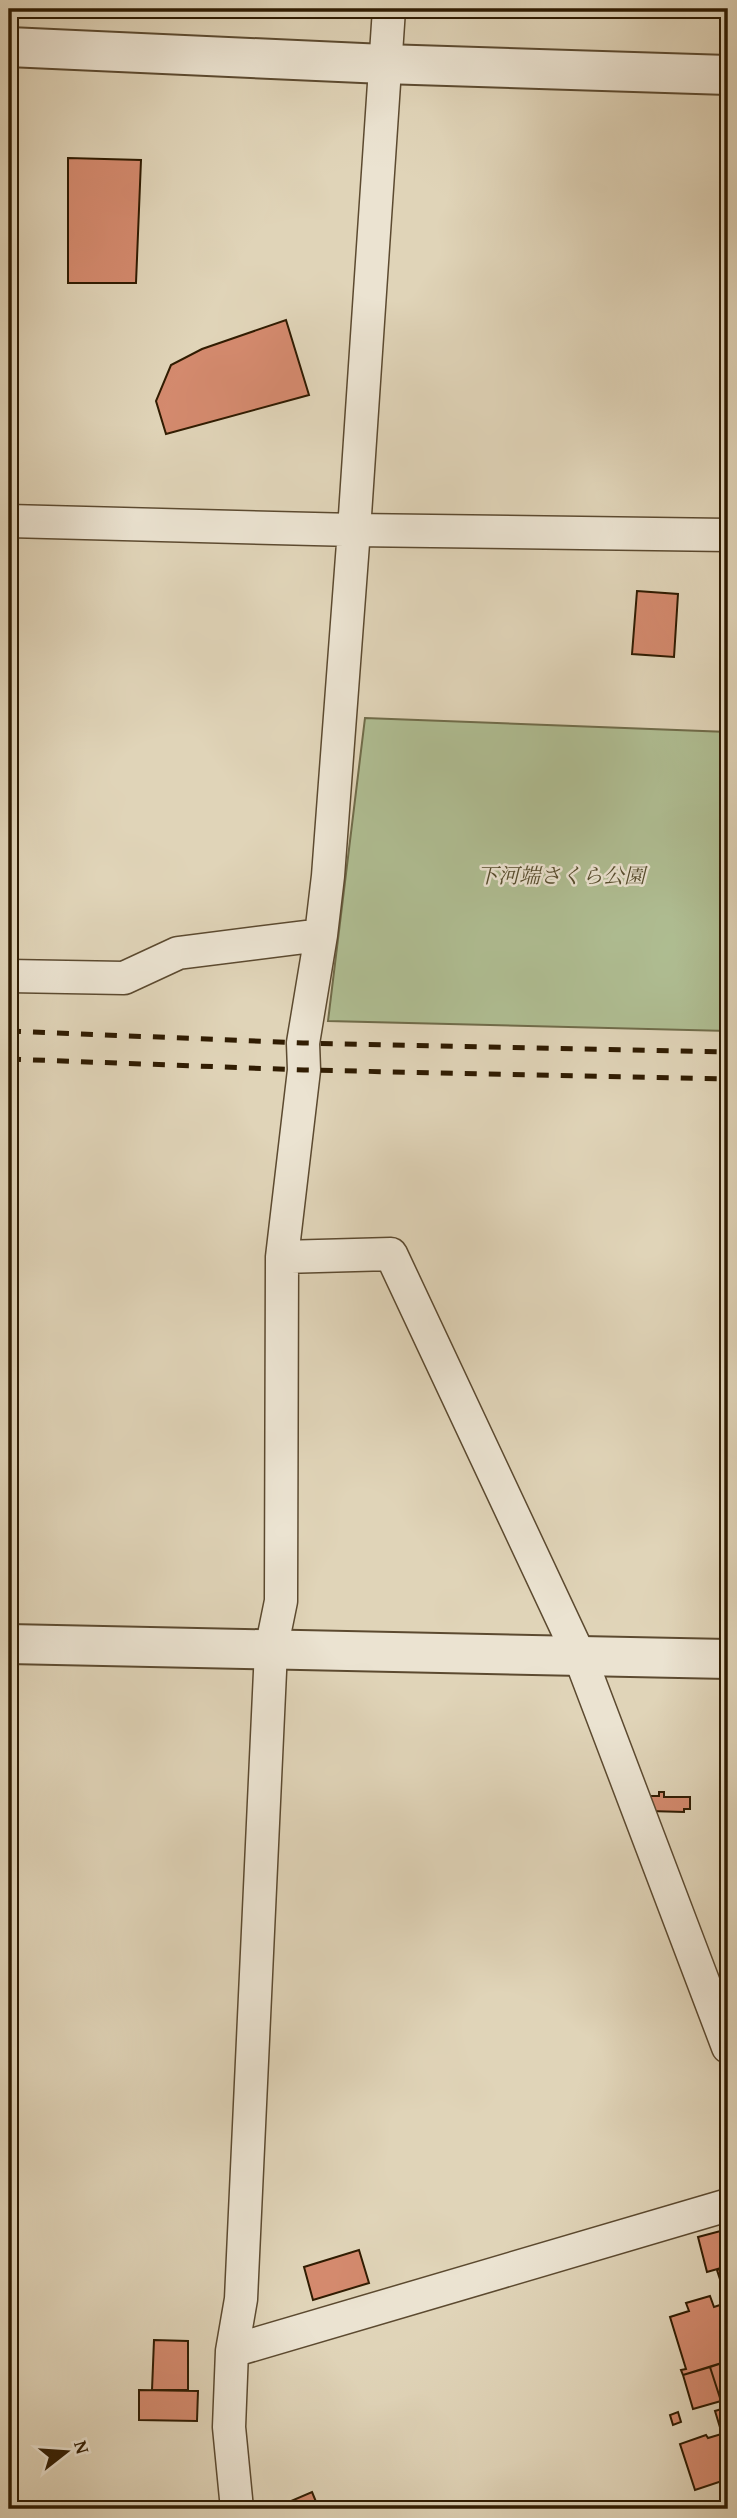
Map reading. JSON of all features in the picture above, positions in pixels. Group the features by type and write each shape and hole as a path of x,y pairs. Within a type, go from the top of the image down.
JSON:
{"street":[{"path":"237,2509 229,2427 232,2351 241,2299 271,1650 281,1601 282,1257 304,1070 303,1042 321,936 329,862 355,530 389,9"},
{"path":"9,47 384,64 728,75"},
{"path":"9,521 355,530 728,535"},
{"path":"9,976 124,978 178,953 321,936"},
{"path":"282,1257 391,1254 580,1657 728,2047"},
{"path":"9,1644 728,1659"},
{"path":"232,2351 728,2205"}],"green space":[{"name":"下河端さくら公園","path":"365,718 728,732 728,1031 328,1021"}],"building":[{"path":"68,158 141,160 136,283 68,283"},
{"path":"286,320 309,395 166,434 156,401 171,365 202,349"},
{"path":"637,591 678,594 674,657 632,654"},
{"path":"659,1792 664,1792 664,1797 690,1797 690,1809 684,1809 684,1812 649,1811 649,1796 659,1796"},
{"path":"728,2229 728,2266 707,2272 698,2237"},
{"path":"359,2250 369,2283 313,2300 304,2267"},
{"path":"728,2266 728,2304 717,2270"},
{"path":"710,2296 714,2307 726,2303 728,2307 728,2361 683,2375 681,2370 686,2369 670,2317 689,2311 686,2303"},
{"path":"154,2340 188,2341 188,2390 152,2390"},
{"path":"728,2361 728,2399 721,2401 710,2367"},
{"path":"710,2367 721,2401 693,2409 683,2375"},
{"path":"139,2390 198,2391 197,2421 139,2420"},
{"path":"728,2407 728,2432 722,2434 715,2411"},
{"path":"678,2412 681,2422 673,2425 670,2415"},
{"path":"728,2432 728,2479 695,2490 680,2444 706,2435 708,2438"},
{"path":"312,2492 319,2509 277,2507"}],"railway":[{"path":"9,1031 303,1043 728,1052"},
{"path":"9,1059 304,1070 728,1079"}]}
